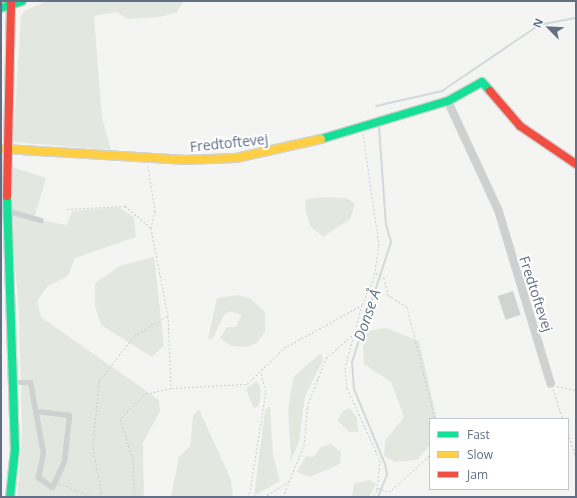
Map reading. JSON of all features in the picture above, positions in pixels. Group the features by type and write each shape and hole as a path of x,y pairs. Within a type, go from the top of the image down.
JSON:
{"street":[{"path":"1,8 14,2 22,1"},
{"path":"10,497 15,449 7,211 3,195 14,2"},
{"name":"Fredtoftevej","path":"5,149 146,158 236,158 292,148 448,100 482,82 520,126 576,164"},
{"name":"Fredtoftevej","path":"448,100 499,211 551,383"}],"lane":[{"path":"7,211 42,220"},
{"path":"13,382 30,382 37,411 43,453 38,477 52,487 64,461 69,415 37,411"}],"path":[{"path":"362,126 378,229 375,273 362,305 346,367 347,388 380,460 378,488 372,497"},
{"path":"146,158 156,211 151,228 168,316 171,388"},
{"path":"67,209 125,206 151,228"},
{"path":"375,273 384,278 388,295 407,307 435,418"},
{"path":"134,497 133,459 120,419 145,394 171,388 247,384 261,374 284,348 362,305"},
{"path":"102,497 93,447 100,381 134,336 168,316"},
{"path":"283,497 304,445 307,407 326,358 354,334"},
{"path":"249,497 266,390 261,374"},
{"path":"551,383 576,390"},
{"path":"551,383 563,418"},
{"path":"569,436 576,457"},
{"path":"378,488 388,492 429,455"},
{"path":"264,497 291,480"},
{"path":"54,482 94,497"}],"shaded area":[{"path":"47,1 184,1 177,12 160,17 128,19 116,12 94,16 102,117 111,150 13,142 21,17 24,11"},
{"path":"12,167 46,178 34,219 67,225 72,211 118,207 134,217 136,237 75,258 68,276 47,287 37,301 41,317 159,400 160,411 143,443 144,497 17,497 22,433 19,311 11,222"},
{"path":"324,197 347,198 355,204 350,219 323,237 310,226 305,208 306,199"},
{"path":"154,257 164,345 152,357 101,325 95,306 95,283 120,266"},
{"path":"239,295 251,299 265,312 265,332 257,343 246,347 231,346 220,338 227,327 236,327 241,315 230,311 224,315 213,338 208,339 217,298"},
{"path":"386,328 419,341 437,418 429,418 429,446 417,460 395,462 384,456 385,441 404,417 391,382 364,364 363,347 367,331"},
{"path":"321,353 323,360 305,396 299,442 291,461 288,409 294,376"},
{"path":"257,381 261,390 259,405 254,409 246,389"},
{"path":"270,406 273,455 280,481 254,496 265,410"},
{"path":"350,408 357,418 358,432 349,432 337,420 344,410"},
{"path":"199,409 231,480 233,497 171,497 179,457 190,446 193,416"},
{"path":"331,444 341,452 340,464 310,477 297,472 306,456 313,457 321,447"},
{"path":"369,480 376,484 369,497 352,497 354,484"}],"building":[{"path":"513,291 521,315 506,320 498,296"}],"waterway":[{"name":"Donse Å","path":"376,106 442,91 539,25 576,18"},
{"name":"Donse Å","path":"378,497 387,475 385,464 354,389 352,362 391,242 386,225 379,127"}],"traffic: fast":[{"path":"1,8 22,1"},
{"path":"321,139 448,101 482,82 490,91"},
{"path":"7,196 15,449 10,497"}],"traffic: slow":[{"path":"5,149 183,160 236,158 321,139"}],"traffic: jam":[{"path":"7,196 11,1"},
{"path":"490,91 520,126 576,164"}]}
